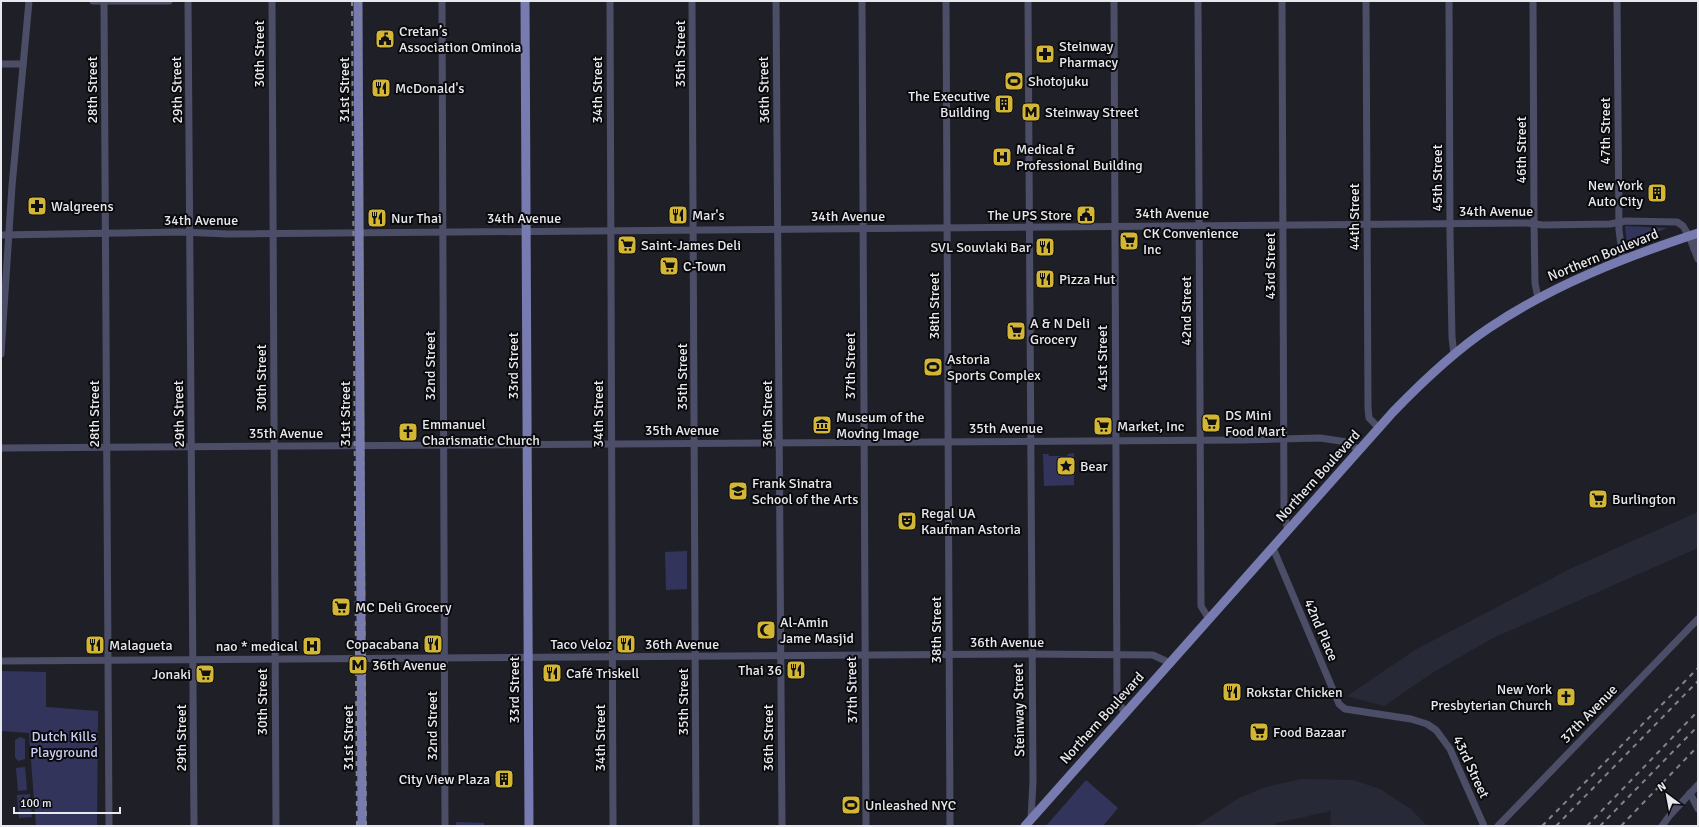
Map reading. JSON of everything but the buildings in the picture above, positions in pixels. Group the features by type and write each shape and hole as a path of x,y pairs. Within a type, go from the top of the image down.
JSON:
{"main road":[{"name":"31st Street","path":"358,1 362,826"},
{"name":"33rd Street","path":"525,1 529,826"},
{"name":"Northern Boulevard","path":"1028,824 1359,450 1411,394 1454,355 1488,329 1538,298 1584,275 1623,260 1693,237 1698,233"}],"street":[{"path":"1,354 12,186 29,1"},
{"path":"92,1 169,1"},
{"name":"28th Street","path":"104,1 109,826"},
{"name":"29th Street","path":"188,1 194,826"},
{"name":"30th Street","path":"272,1 276,826"},
{"name":"32nd Street","path":"442,1 445,826"},
{"name":"34th Street","path":"610,1 613,826"},
{"name":"35th Street","path":"692,1 696,826"},
{"name":"36th Street","path":"776,1 779,229 782,826"},
{"name":"37th Street","path":"862,1 866,826"},
{"name":"38th Street","path":"946,1 950,826"},
{"name":"Steinway Street","path":"1028,1 1033,782 1028,824"},
{"name":"41st Street","path":"1114,1 1117,695 1125,714"},
{"name":"42nd Street","path":"1198,1 1201,606 1209,619"},
{"name":"43rd Street","path":"1282,1 1284,514 1288,530"},
{"name":"44th Street","path":"1366,1 1368,408 1369,418 1379,428"},
{"name":"45th Street","path":"1449,1 1450,224 1452,337 1454,355"},
{"name":"46th Street","path":"1533,1 1534,223 1538,298"},
{"name":"47th Street","path":"1617,1 1619,222 1623,260"},
{"path":"1,64 23,64"},
{"name":"34th Avenue","path":"1,235 106,235 189,232 443,232 1367,224 1534,223 1542,225 1626,221 1677,222 1693,237"},
{"path":"1693,237 1694,249 1698,259"},
{"name":"35th Avenue","path":"1,448 1284,439 1310,437 1347,442 1359,450"},
{"name":"42nd Place","path":"1273,548 1337,701 1345,709 1357,711"},
{"name":"37th Avenue","path":"1498,826 1698,619"},
{"name":"36th Avenue","path":"1,661 193,661 1031,654 1153,655 1170,663"},
{"name":"43rd Street","path":"1357,711 1411,719 1421,722 1436,730 1447,744 1484,826"},
{"path":"1665,825 1698,785"},
{"path":"1690,793 1698,809"}],"shaded area":[{"path":"1698,512 1698,548 1493,638 1432,673 1384,706 1347,696 1415,650 1574,567"},
{"path":"1301,779 1353,780 1380,789 1411,809 1427,826 1330,826 1331,811 1276,823 1272,826 1196,826 1239,798 1266,787"}],"green space":[{"path":"1625,226 1667,228 1627,244"},
{"path":"1074,453 1074,485 1044,486 1043,454 1048,454 1049,456 1067,456 1068,454"},
{"path":"687,551 687,589 666,590 665,552"},
{"name":"Dutch Kills Playground","path":"1,671 46,672 46,707 98,711 97,826 36,826 29,733 1,731"},
{"path":"20,737 25,739 25,759 18,761 15,757 15,740"},
{"path":"25,767 27,790 18,791 16,768"},
{"path":"1086,780 1118,808 1103,826 1046,826"},
{"path":"30,794 32,817 19,818 17,795"},
{"path":"456,822 484,823 484,826 456,826"}],"railway":[{"path":"352,1 357,826"},
{"path":"360,1 366,826"},
{"path":"1542,826 1698,668"},
{"path":"1556,826 1698,681"},
{"path":"1587,826 1698,711"},
{"path":"1600,826 1698,726"},
{"path":"1621,826 1698,746"}],"place":[{"name":"Cretan’s Association Ominoia","path":"385,39"},
{"name":"Steinway Pharmacy","path":"1045,54"},
{"name":"Shotojuku","path":"1014,81"},
{"name":"McDonald's","path":"381,88"},
{"name":"The Executive Building","path":"1004,104"},
{"name":"Steinway Street","path":"1031,112"},
{"name":"Medical & Professional Building","path":"1002,157"},
{"name":"New York Auto City","path":"1657,193"},
{"name":"Walgreens","path":"37,206"},
{"name":"Mar's","path":"678,215"},
{"name":"The UPS Store","path":"1086,215"},
{"name":"Nur Thai","path":"377,218"},
{"name":"CK Convenience Inc","path":"1129,241"},
{"name":"Saint-James Deli","path":"627,245"},
{"name":"SVL Souvlaki Bar","path":"1045,247"},
{"name":"C-Town","path":"669,266"},
{"name":"Pizza Hut","path":"1045,279"},
{"name":"A & N Deli Grocery","path":"1016,331"},
{"name":"Astoria Sports Complex","path":"933,367"},
{"name":"DS Mini Food Mart","path":"1211,423"},
{"name":"Museum of the Moving Image","path":"822,425"},
{"name":"Market, Inc","path":"1103,426"},
{"name":"Emmanuel Charismatic Church","path":"408,432"},
{"name":"Bear","path":"1066,466"},
{"name":"Frank Sinatra School of the Arts","path":"738,491"},
{"name":"Burlington","path":"1598,499"},
{"name":"Regal UA Kaufman Astoria","path":"907,521"},
{"name":"MC Deli Grocery","path":"341,607"},
{"name":"Al-Amin Jame Masjid","path":"766,630"},
{"name":"Copacabana","path":"433,644"},
{"name":"Taco Veloz","path":"626,644"},
{"name":"Malagueta","path":"95,645"},
{"name":"nao * medical","path":"312,646"},
{"name":"36th Avenue","path":"358,665"},
{"name":"Thai 36","path":"796,670"},
{"name":"Café Triskell","path":"552,673"},
{"name":"Jonaki","path":"205,674"},
{"name":"Rokstar Chicken","path":"1232,692"},
{"name":"New York Presbyterian Church","path":"1566,697"},
{"name":"Food Bazaar","path":"1259,732"},
{"name":"City View Plaza","path":"504,779"},
{"name":"Unleashed NYC","path":"851,805"}]}
